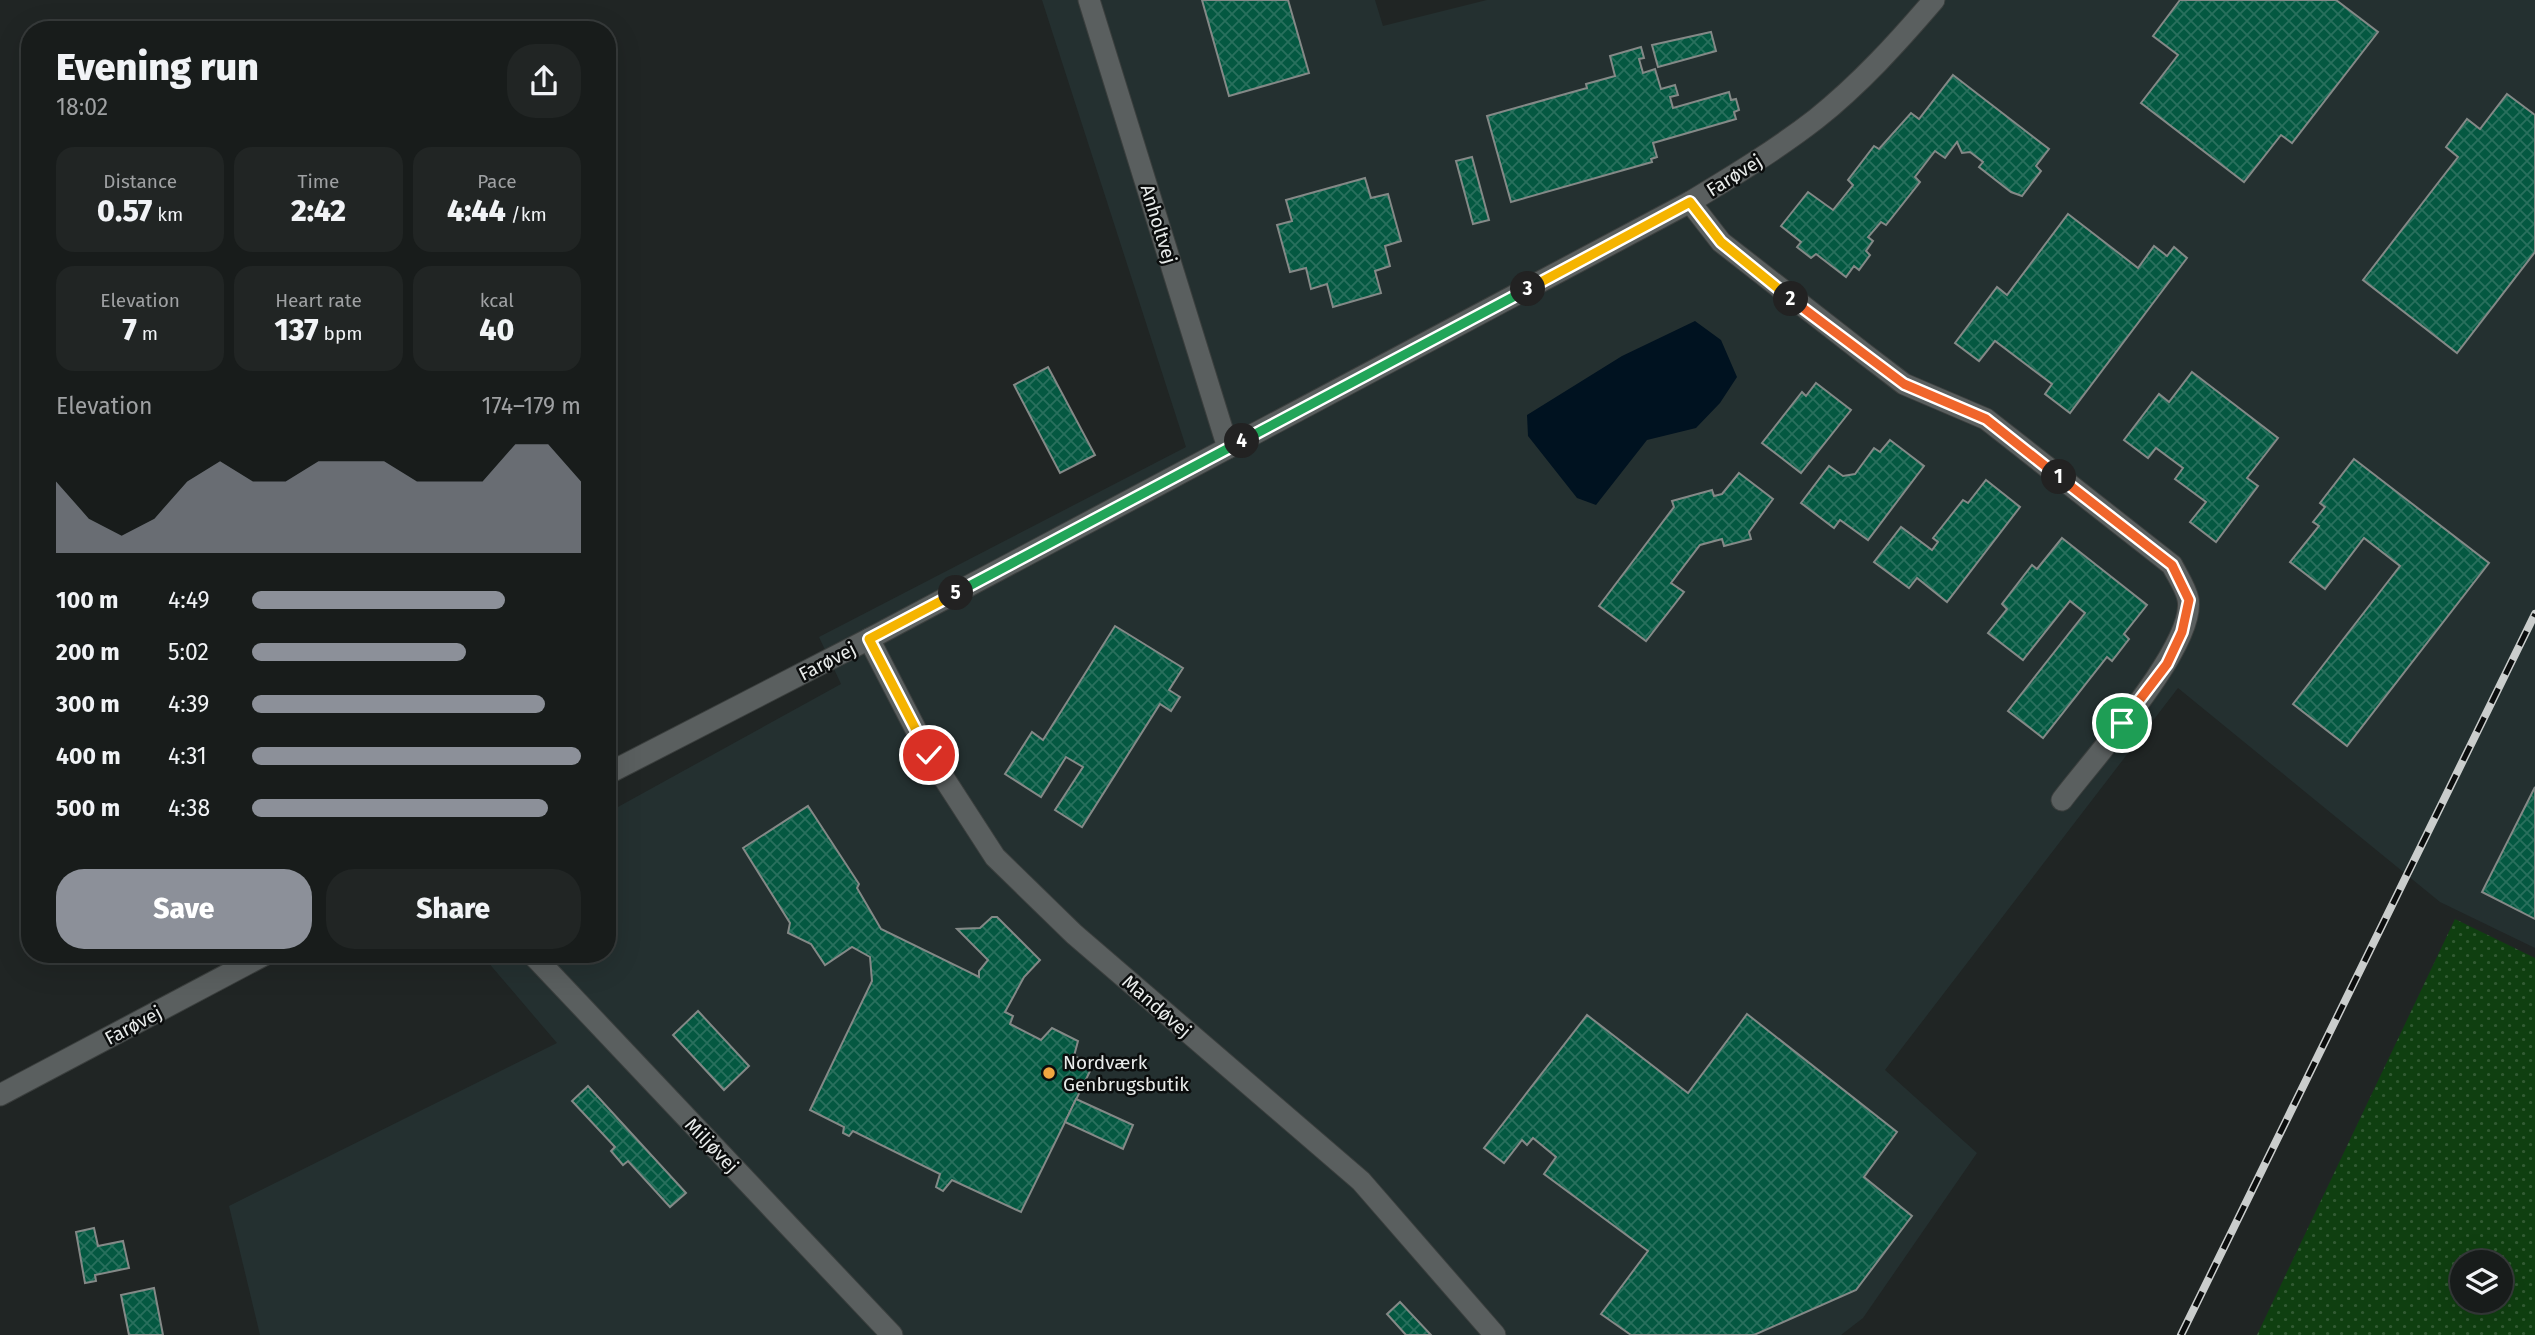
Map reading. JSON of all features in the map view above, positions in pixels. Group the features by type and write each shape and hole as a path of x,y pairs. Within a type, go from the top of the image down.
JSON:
{"street":[{"name":"Anholtvej","path":"1089,0 1228,448"},
{"name":"Farøvej","path":"616,769 869,639 1690,202 1753,164 1818,117 1881,60 1934,0"},
{"path":"1690,202 1721,242 1904,384 1986,419 2172,565 2189,600 2182,632 2167,664 2062,800"},
{"name":"Mandøvej","path":"869,639 929,755 995,857 1074,934 1361,1181 1495,1335"},
{"name":"Farøvej","path":"0,1095 249,963"},
{"name":"Miljøvej","path":"541,963 892,1335"}],"shaded area":[{"path":"1042,0 1375,0 1383,26 1487,0 2535,0 2535,948 2440,902 2178,688 1885,1070 1977,1153 1863,1318 1841,1335 260,1335 229,1206 557,1043 489,963 616,963 616,808 841,684 819,637 1186,447"}],"green space":[{"path":"2455,919 2535,958 2535,1335 2257,1335"}],"water":[{"path":"1695,321 1721,340 1737,377 1720,403 1696,428 1647,440 1596,505 1577,498 1528,436 1527,415 1622,356"}],"building":[{"path":"1202,0 1288,0 1309,73 1229,96"},
{"path":"2180,0 2336,0 2378,32 2292,143 2281,135 2244,182 2141,103 2178,55 2153,36"},
{"path":"1711,32 1716,51 1658,67 1652,45"},
{"path":"1641,47 1644,58 1639,59 1643,73 1655,69 1661,89 1675,85 1678,95 1670,97 1673,108 1729,92 1731,100 1736,99 1739,110 1734,112 1736,119 1653,143 1657,157 1651,159 1652,162 1511,202 1487,116 1587,88 1586,84 1615,76 1610,56"},
{"path":"1953,75 2049,149 2036,166 2041,171 2022,196 2011,192 1979,167 1983,162 1970,152 1962,153 1957,142 1945,158 1935,151 1915,177 1920,182 1886,225 1881,222 1868,237 1873,241 1866,251 1870,255 1859,270 1854,266 1846,277 1816,254 1811,258 1797,247 1801,242 1781,226 1808,192 1833,210 1853,185 1848,180 1874,146 1879,149 1911,113 1919,119"},
{"path":"2507,94 2535,115 2535,252 2457,353 2363,280 2458,157 2446,147 2467,119 2480,129"},
{"path":"1472,157 1489,220 1473,224 1456,161"},
{"path":"1365,178 1371,198 1388,194 1401,241 1385,246 1390,266 1375,271 1381,293 1333,307 1327,284 1311,289 1306,268 1290,272 1277,225 1292,221 1286,200"},
{"path":"2068,214 2138,268 2154,246 2167,256 2174,247 2187,258 2070,413 2045,394 2052,384 1995,341 1979,361 1955,343 1997,287 2007,295"},
{"path":"1048,367 1095,455 1060,473 1014,385"},
{"path":"2192,372 2278,438 2247,478 2258,486 2216,542 2190,522 2206,502 2175,479 2183,468 2156,448 2148,458 2124,440 2159,394 2169,402"},
{"path":"1816,383 1851,410 1801,473 1762,443 1802,392 1806,396"},
{"path":"1890,440 1924,466 1868,540 1840,520 1834,528 1801,503 1829,466 1843,476 1855,474 1874,448 1880,452"},
{"path":"2354,459 2489,563 2347,746 2293,704 2400,566 2364,538 2325,589 2290,562 2319,526 2313,522 2325,507 2320,503"},
{"path":"1739,473 1773,499 1749,532 1751,539 1724,546 1722,539 1700,545 1671,583 1684,592 1646,641 1599,606 1674,507 1672,501 1712,490 1714,496 1722,494"},
{"path":"1986,480 2020,507 1947,602 1917,578 1909,588 1874,562 1901,527 1932,550 1938,542 1933,538 1963,500 1968,503"},
{"path":"2062,538 2147,605 2124,634 2129,639 2112,661 2107,657 2043,738 2008,711 2085,613 2070,601 2023,660 1988,633 2007,609 2002,604 2032,565 2037,569"},
{"path":"1115,626 1183,668 1169,690 1180,697 1171,711 1160,704 1082,827 1055,810 1083,767 1066,757 1041,797 1005,774 1032,732 1043,740"},
{"path":"2535,787 2535,919 2482,892"},
{"path":"808,806 859,884 857,888 881,929 979,977 979,971 988,960 957,929 980,928 992,917 997,917 1040,960 1024,977 1005,1012 1013,1016 1010,1024 1041,1040 1052,1028 1078,1041 1074,1056 1093,1065 1021,1212 952,1180 943,1191 936,1187 940,1174 853,1131 849,1136 843,1133 844,1127 810,1110 872,981 870,957 852,947 825,965 811,944 788,933 790,923 743,848"},
{"path":"698,1011 749,1066 724,1090 673,1035"},
{"path":"1747,1014 1897,1132 1864,1177 1912,1216 1856,1290 1754,1335 1631,1335 1601,1314 1648,1251 1544,1174 1556,1157 1533,1138 1527,1145 1522,1140 1504,1163 1484,1148 1587,1015 1688,1093"},
{"path":"588,1086 686,1193 670,1207 628,1161 623,1165 611,1151 615,1147 572,1101"},
{"path":"1076,1099 1133,1125 1123,1149 1065,1122"},
{"path":"94,1228 98,1246 123,1241 129,1268 95,1275 96,1281 85,1283 76,1232"},
{"path":"154,1288 163,1335 129,1335 121,1295"},
{"path":"1400,1302 1431,1335 1406,1335 1387,1314"}],"railway":[{"path":"2181,1335 2535,614"}],"place":[{"name":"Nordværk Genbrugsbutik","path":"1049,1073"}],"route":[{"path":"929,755 869,639 1690,202 1721,242 1770,283 1904,384 1986,419 2172,565 2189,600 2182,632 2167,664 2122,723"}]}
